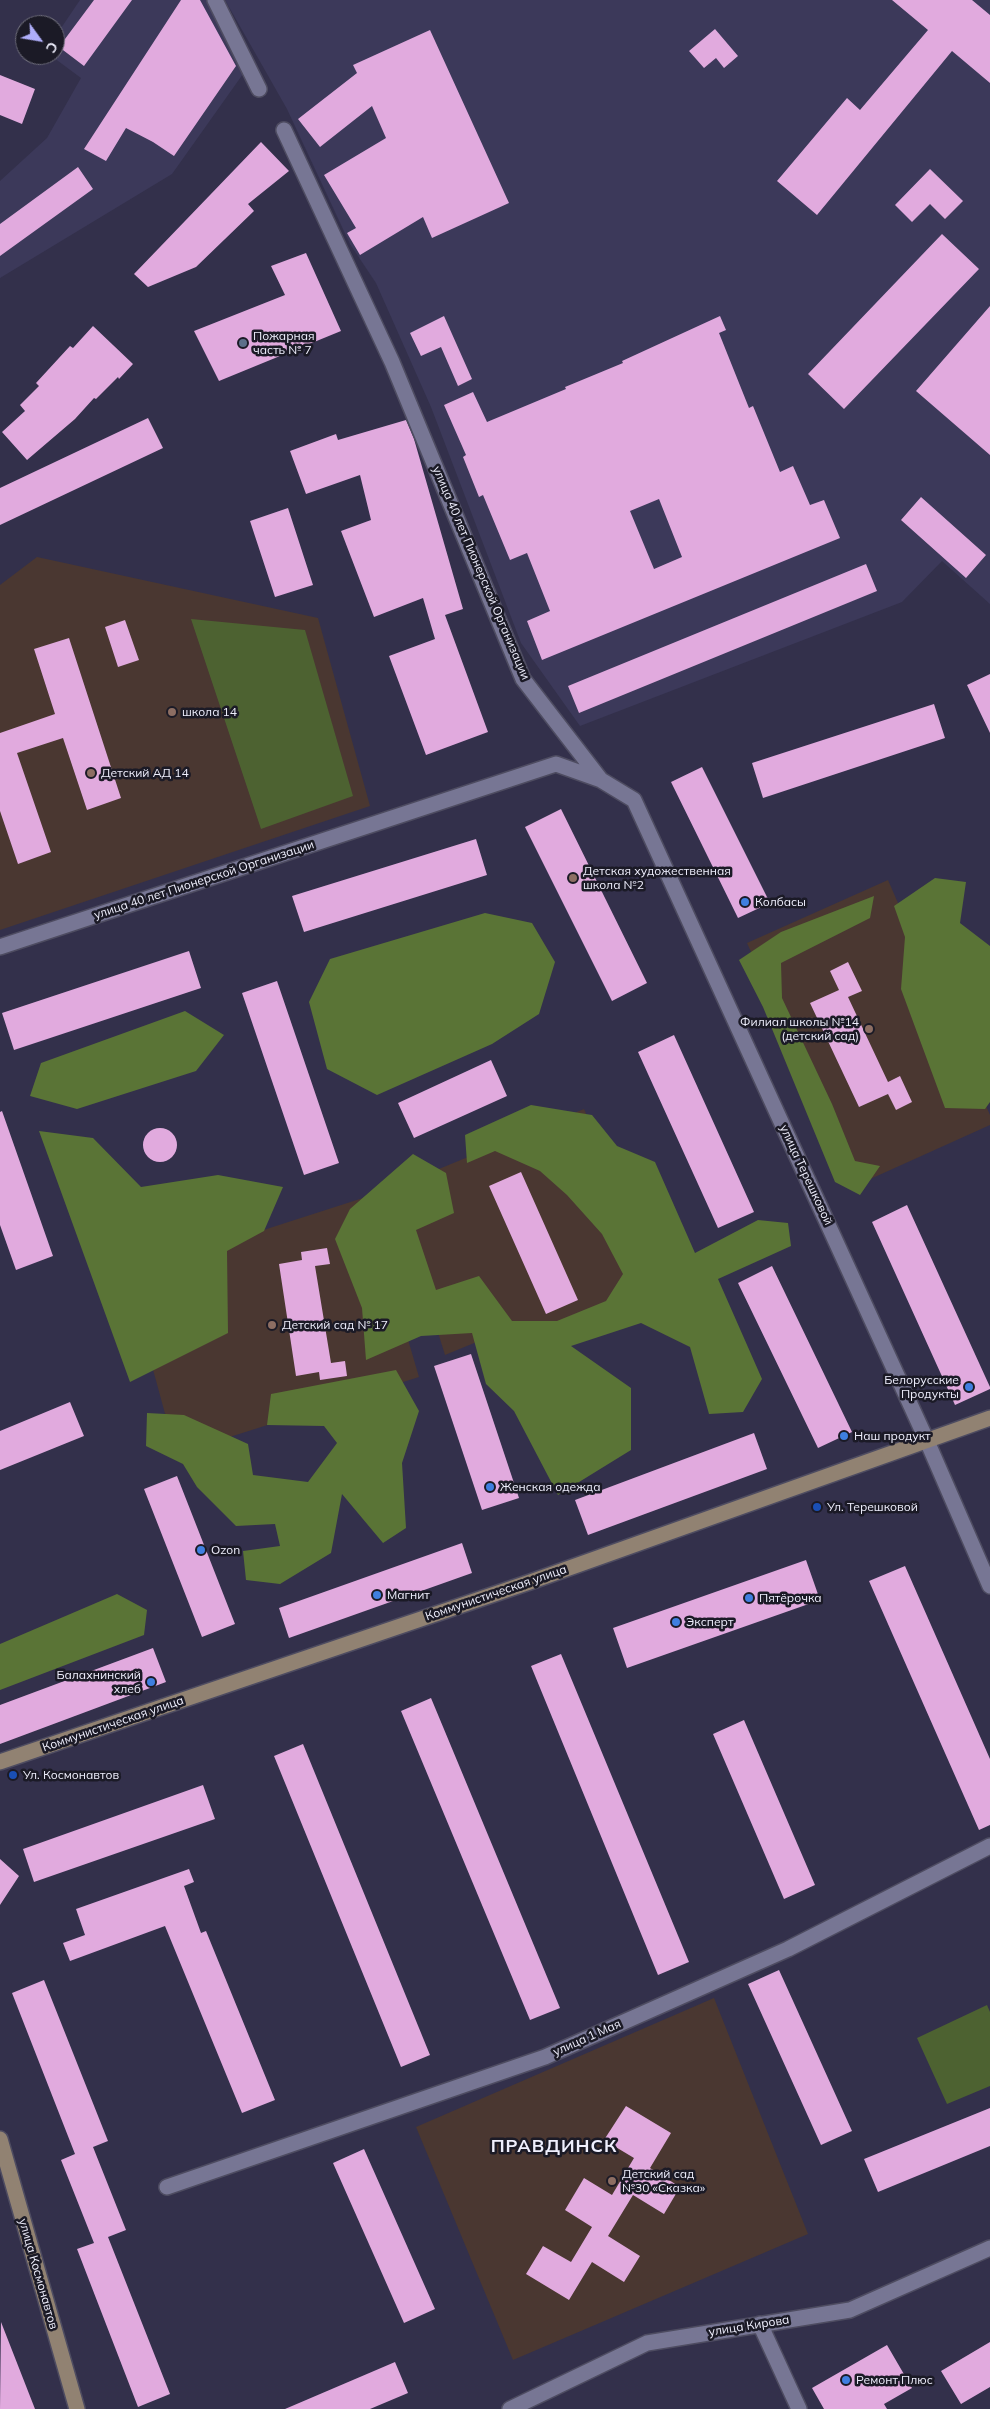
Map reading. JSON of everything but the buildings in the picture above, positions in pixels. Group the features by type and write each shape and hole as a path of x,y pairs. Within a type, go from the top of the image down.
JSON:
{"street":[{"path":"214,0 259,89"},
{"name":"улица 40 лет Пионерской Организации","path":"284,130 392,362 524,679 602,780"},
{"name":"улица 40 лет Пионерской Организации","path":"0,947 556,764 602,780"},
{"name":"улица Терешковой","path":"602,780 634,800 927,1441 990,1586"},
{"name":"Коммунистическая улица","path":"0,1762 530,1582 990,1418"},
{"name":"улица 1 Мая","path":"167,2187 545,2057 788,1949 990,1846"},
{"name":"улица Космонавтов","path":"0,2138 77,2409"},
{"name":"улица Кирова","path":"510,2409 647,2343 850,2310 990,2248"},
{"path":"760,2324 799,2409"}],"shaded area":[{"path":"80,0 208,0 243,74 172,174 0,278 0,181 47,138 81,78 63,65 65,65 65,22"},
{"path":"225,0 990,0 990,604 942,561 902,602 580,726 521,643 431,407 376,283 350,244 287,109"},
{"name":"школа 14","path":"37,557 318,618 370,806 0,930 0,585"},
{"name":"Филиал школы №14 (детский сад)","path":"888,880 990,1115 990,1125 857,1185 747,943"},
{"path":"584,1109 662,1285 487,1355 479,1341 445,1355 393,1188"},
{"name":"Детский сад № 17","path":"366,1197 419,1377 176,1454 127,1274"},
{"name":"Детский сад №30 «Сказка»","path":"714,1998 808,2234 513,2360 416,2127"}],"green space":[{"path":"191,619 305,630 353,796 261,829"},
{"path":"935,878 966,882 960,923 990,946 990,1102 985,1109 945,1108 901,989 905,937 894,906"},
{"path":"874,896 870,918 781,963 782,998 832,1104 855,1161 880,1166 860,1195 835,1182 763,1007 739,960 781,932"},
{"path":"485,913 532,923 555,962 539,1014 492,1044 377,1095 327,1069 309,1002 330,959"},
{"path":"185,1011 224,1035 196,1071 77,1109 30,1096 41,1063"},
{"path":"531,1105 592,1115 617,1146 655,1162 695,1253 758,1220 788,1223 791,1246 718,1279 762,1379 743,1412 709,1414 690,1347 641,1323 571,1346 631,1388 631,1450 558,1495 514,1411 486,1384 472,1333 421,1336 366,1360 362,1308 335,1239 350,1209 413,1154 446,1173 454,1213 416,1230 436,1290 479,1276 512,1321 557,1321 606,1301 623,1274 602,1234 567,1195 540,1171 495,1151 467,1163 465,1135"},
{"path":"39,1131 93,1138 141,1187 218,1175 283,1187 264,1231 227,1251 228,1333 130,1382"},
{"path":"396,1370 419,1411 402,1463 406,1528 383,1543 342,1494 331,1553 280,1584 246,1580 243,1551 280,1546 275,1524 236,1526 197,1487 183,1464 146,1446 147,1413 184,1415 248,1444 253,1475 308,1482 337,1443 324,1426 267,1425 271,1394"},
{"path":"117,1594 147,1610 144,1635 0,1690 0,1644"},
{"path":"987,2005 990,2012 990,2086 947,2104 917,2038"}],"place":[{"name":"Пожарная часть № 7","path":"243,343"},
{"name":"школа 14","path":"172,712"},
{"name":"Детский АД 14","path":"91,773"},
{"name":"Детская художественная школа №2","path":"573,878"},
{"name":"Колбасы","path":"745,902"},
{"name":"Филиал школы №14 (детский сад)","path":"869,1029"},
{"name":"Детский сад № 17","path":"272,1325"},
{"name":"Белорусские Продукты","path":"969,1387"},
{"name":"Наш продукт","path":"844,1436"},
{"name":"Женская одежда","path":"490,1487"},
{"name":"Ул. Терешковой","path":"817,1507"},
{"name":"Ozon","path":"201,1550"},
{"name":"Магнит","path":"377,1595"},
{"name":"Пятёрочка","path":"749,1598"},
{"name":"Эксперт","path":"676,1622"},
{"name":"Балахнинский хлеб","path":"151,1682"},
{"name":"Ул. Космонавтов","path":"13,1775"},
{"name":"Детский сад №30 «Сказка»","path":"612,2181"},
{"name":"Ремонт Плюс","path":"846,2380"}],"district":[{"name":"ПРАВДИНСК","path":"554,2147"}]}
